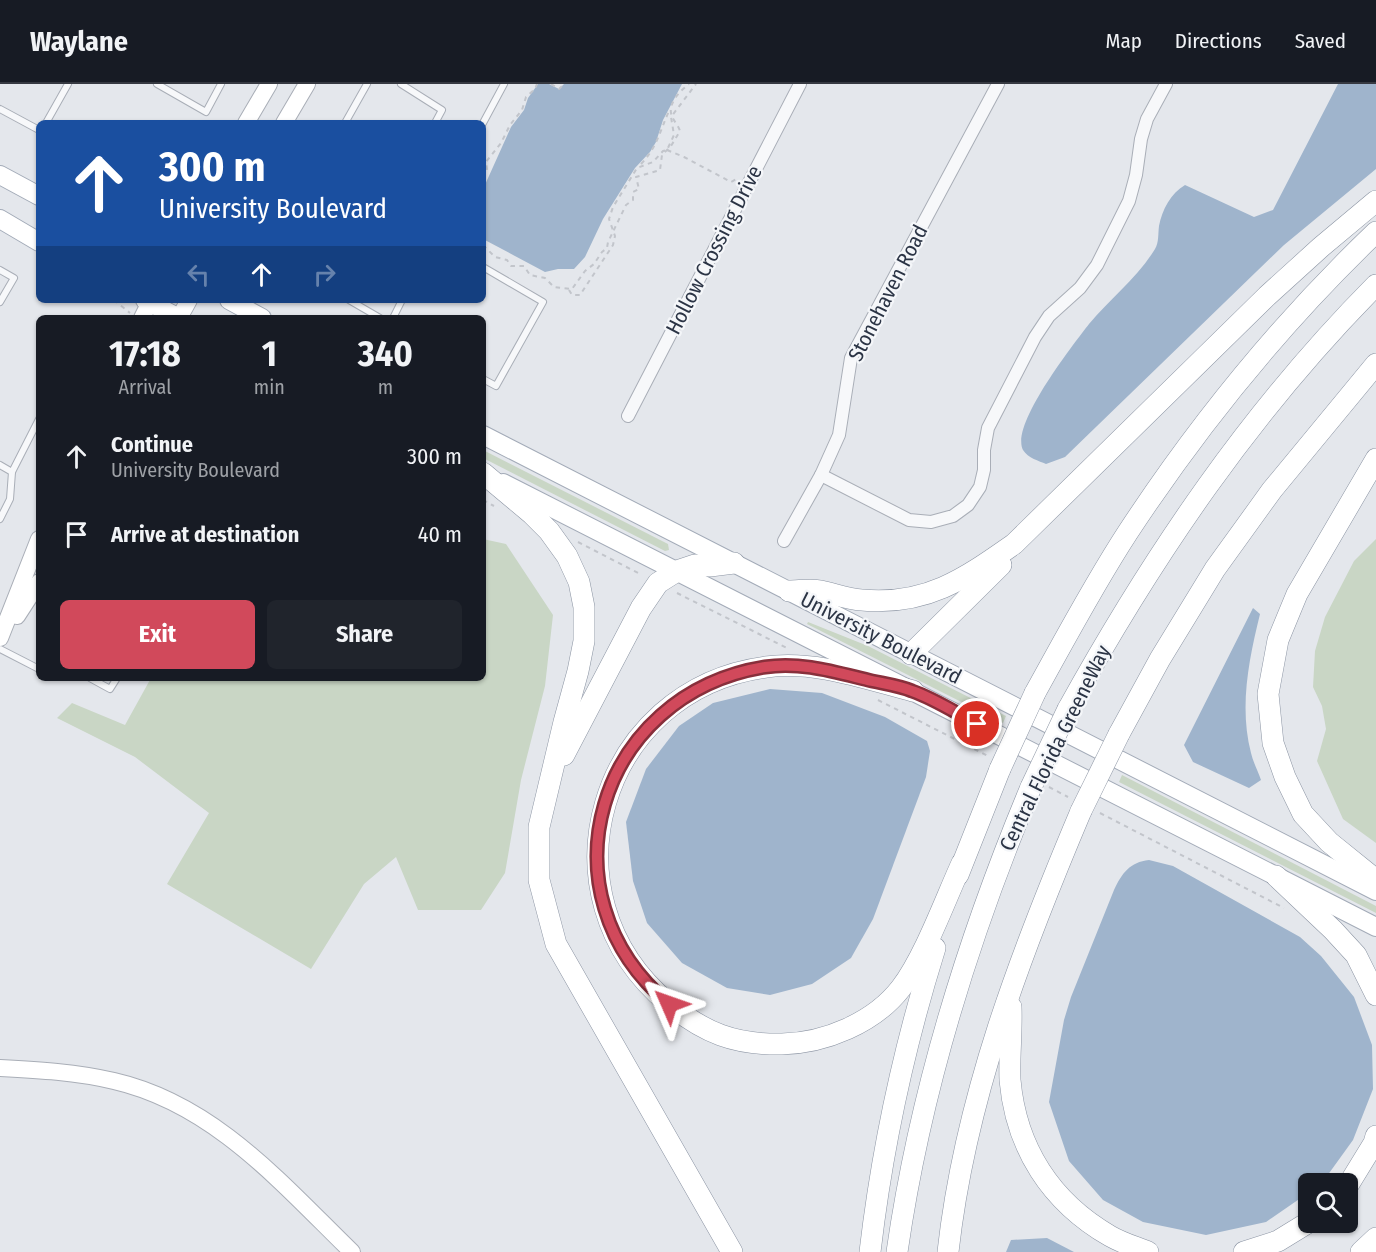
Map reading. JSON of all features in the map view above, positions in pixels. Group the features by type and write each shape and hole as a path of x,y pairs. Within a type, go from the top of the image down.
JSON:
{"highway":[{"path":"789,591 819,591 842,597 885,600 916,596 965,578 1014,544 1267,296 1376,201"},
{"path":"870,1252 876,1200 894,1100 926,976 962,862 997,764 1081,610 1128,533 1182,455 1265,348 1329,277 1376,232"},
{"name":"Central Florida GreeneWay","path":"897,1252 923,1116 951,1009 973,938 1003,854 1040,787 1068,709 1113,628 1198,497 1276,394 1344,317 1376,285"},
{"path":"948,1252 972,1121 1011,988 1080,806 1160,659 1215,569 1272,490 1376,364"},
{"path":"1376,459 1297,594 1278,640 1268,694 1273,742 1285,777 1303,814 1342,854 1376,880"},
{"path":"486,475 532,513 549,531 567,556 579,582 584,607 584,641 539,827 539,880 556,944 732,1252"},
{"path":"911,654 999,568 1014,544"},
{"path":"550,783 640,608 658,583 677,571 695,565 710,566 734,562"},
{"path":"913,691 808,666 767,666 707,683 674,704 646,728 622,761 610,784 600,818 597,857 601,894 611,927 629,959 651,989 687,1018 719,1035 758,1045 795,1044 836,1034 871,1016 901,988 925,945 962,862"},
{"path":"1276,876 1356,955 1376,995"},
{"path":"1011,988 1010,1081 1018,1126 1033,1162 1057,1194 1086,1221 1112,1237 1148,1252"},
{"path":"1356,1173 1376,1136"},
{"path":"1244,1252 1278,1240 1298,1228"},
{"path":"1361,1252 1376,1238"}],"main road":[{"path":"0,175 36,194"},
{"path":"0,219 36,240"},
{"path":"234,303 256,315"},
{"path":"144,307 169,315"},
{"name":"University Boulevard","path":"486,437 1376,891"},
{"name":"University Boulevard","path":"486,475 1376,927"}],"street":[{"path":"248,120 269,84"},
{"path":"286,120 307,84"},
{"name":"Hollow Crossing Drive","path":"628,416 800,84"},
{"name":"Stonehaven Road","path":"784,540 821,475 839,435 851,358 998,84"},
{"path":"821,475 909,520 931,522 953,516 968,505 980,487 988,428 1035,337 1049,316 1080,288 1097,265 1129,201 1136,175 1141,139 1148,119 1166,84"},
{"path":"0,640 36,547"},
{"path":"0,640 36,586"},
{"path":"0,1068 62,1072 104,1079 143,1090 181,1106 240,1145 352,1252"}],"lane":[{"path":"48,120 68,84"},
{"path":"157,84 206,111 221,84"},
{"path":"347,120 367,84"},
{"path":"401,84 442,110 437,120"},
{"path":"485,120 504,84"},
{"path":"0,109 36,128"},
{"path":"486,269 543,302 496,386 486,381"},
{"path":"0,270 14,278 0,302"},
{"path":"354,303 375,315"},
{"path":"0,519 10,499 12,472 36,425"},
{"path":"0,465 12,472"},
{"path":"0,649 36,667"},
{"path":"95,681 110,689 115,681"}],"path":[{"path":"551,84 559,88 564,84"},
{"path":"569,289 575,296 583,292 615,242 609,219 611,210 637,168 653,150 671,106 689,84"},
{"path":"672,115 696,84"},
{"path":"486,162 536,86"},
{"path":"637,168 654,162 663,151 667,150 674,135 670,123 671,106"},
{"path":"486,248 495,257 507,260 513,267 524,266 530,275 545,278 554,287 569,289 574,287 585,271 606,250 626,206 633,200 633,192 639,189 636,177 660,170 662,155 680,130 672,115"},
{"path":"667,150 731,182 736,177 749,183"},
{"path":"127,303 144,307"},
{"path":"486,502 494,506"},
{"path":"575,540 796,653 808,666"},
{"path":"879,701 997,764"},
{"path":"1040,787 1293,913"}],"green space":[{"path":"486,452 668,544 669,550 665,551 486,460"},
{"path":"1376,539 1376,843 1343,819 1317,761 1326,729 1322,706 1313,687 1315,651 1325,617 1354,561"},
{"path":"486,540 506,544 553,615 545,686 521,780 505,873 481,910 418,910 396,857 364,884 311,969 167,884 209,813 135,757 57,718 72,703 125,725 149,681 486,681"},
{"path":"808,622 868,646 1006,716 1003,723 807,624"},
{"path":"1122,775 1376,906 1376,913 1119,782"}],"water":[{"path":"538,84 549,84 559,89 564,84 682,84 663,120 656,142 635,168 603,219 585,257 574,269 545,272 486,241 486,183 511,127 524,110 528,98"},
{"path":"1338,84 1376,84 1376,169 1284,245 1065,457 1046,464 1028,455 1023,450 1021,438 1034,405 1089,324 1132,278 1155,249 1160,220 1171,197 1185,185 1254,217 1273,210"},
{"path":"1253,608 1260,614 1249,666 1246,718 1251,753 1261,780 1249,788 1193,762 1184,745"},
{"path":"770,689 822,693 885,717 927,741 930,751 926,777 873,919 851,958 812,984 770,995 727,988 682,963 647,923 633,881 626,822 646,769 679,726 713,703"},
{"path":"1149,860 1173,866 1300,937 1321,956 1354,997 1372,1045 1373,1089 1353,1140 1329,1173 1298,1173 1298,1200 1266,1222 1206,1235 1143,1222 1103,1200 1069,1161 1049,1102 1064,1020 1114,890 1127,869"},
{"path":"1047,1238 1074,1252 1006,1252 1011,1240"}],"route":[{"path":"669,1004 651,989 629,959 611,927 601,894 597,857 600,818 610,784 622,761 646,728 674,704 707,683 767,666 808,666 913,691 977,724"}]}
